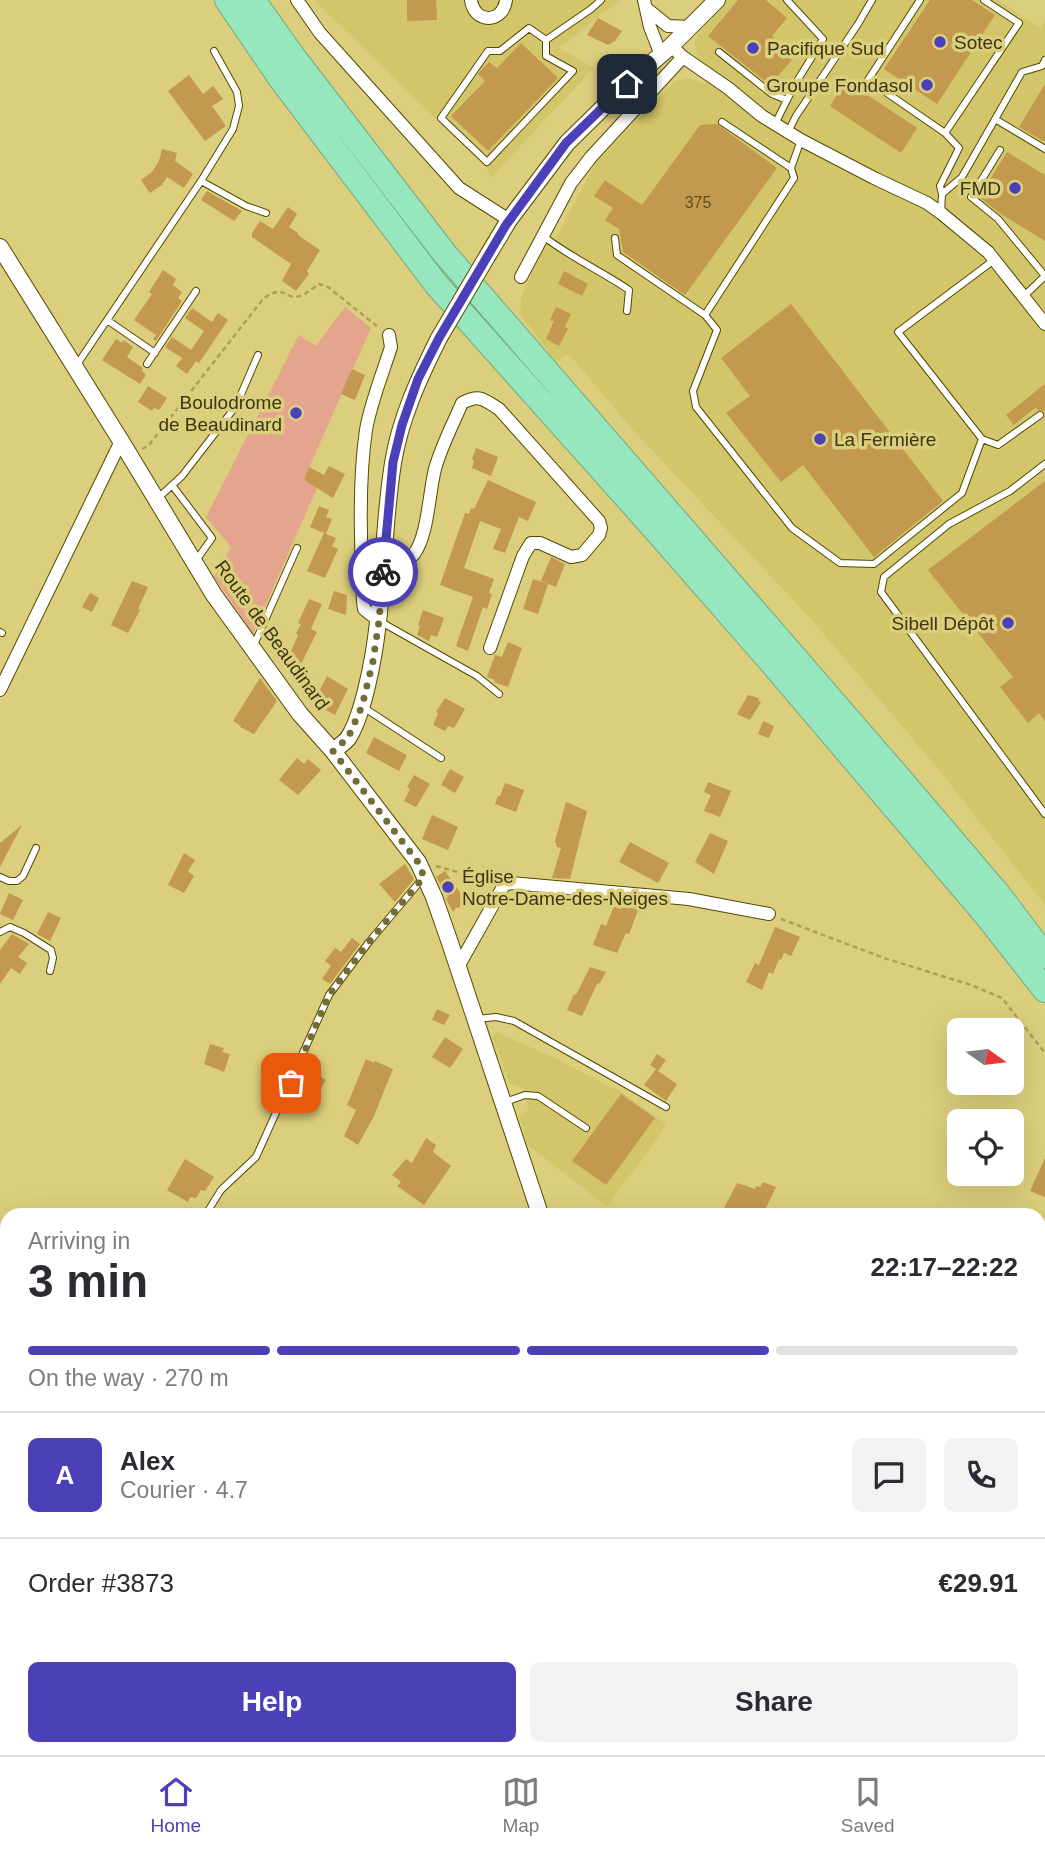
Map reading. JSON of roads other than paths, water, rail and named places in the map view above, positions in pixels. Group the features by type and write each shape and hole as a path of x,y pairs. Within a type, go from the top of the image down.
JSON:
{"highway":[{"path":"227,0 280,78 436,284 797,692 986,915 1045,990"},
{"path":"253,0 445,254 901,780 999,895 1045,956"}],"street":[{"path":"297,0 320,33 459,188 509,220"},
{"path":"471,0 473,10 488,18 496,17 503,11 506,0"},
{"path":"333,751 348,738 362,706 373,661 393,462 418,379 439,338 509,220 566,143 717,0"},
{"path":"645,5 668,26 690,27"},
{"path":"645,5 650,27 666,50 683,57 762,116 801,140 942,213 988,252 1044,323"},
{"path":"521,277 571,183 683,57"},
{"name":"Route de Beaudinard","path":"0,247 214,595 300,714 333,751 418,862 429,871 434,897 538,1208"},
{"path":"379,621 364,609 361,540 367,427 391,347 389,335"},
{"path":"384,560 400,563 415,553 424,532 435,467 462,403 472,397 480,398 499,409 599,521 601,528 599,535 582,555 576,557 531,543 523,556 490,648"},
{"path":"0,690 121,442"},
{"path":"458,967 504,885 511,883 689,899 769,914"}],"lane":[{"path":"546,40 601,0"},
{"path":"775,124 823,39 787,0"},
{"path":"788,132 872,0"},
{"path":"920,0 869,80 945,133 958,148 940,186 942,213"},
{"path":"945,133 1019,23 984,0"},
{"path":"529,28 546,40 546,56 573,71 487,162 441,118 488,51 500,51 529,28"},
{"path":"75,367 233,128 239,106 237,92 214,51"},
{"path":"719,52 772,94 787,100"},
{"path":"942,194 962,177 1022,72 1044,65"},
{"path":"995,119 1045,149"},
{"path":"722,122 791,168"},
{"path":"705,315 794,178 791,168 801,140"},
{"path":"1000,150 971,197 999,219 1045,276 1023,297"},
{"path":"201,180 246,206 266,214"},
{"path":"543,236 629,290 626,312"},
{"path":"615,238 617,255 705,315 717,330 693,391 696,407 792,528 840,562 874,564 962,493 982,439"},
{"path":"995,260 898,332 982,439 998,445 1040,415"},
{"path":"147,365 196,291"},
{"path":"107,320 155,353"},
{"path":"156,500 182,476 236,406 258,355"},
{"path":"1045,464 1010,491 949,524 884,578 881,592 1045,814"},
{"path":"172,485 212,538 194,563"},
{"path":"253,647 297,548"},
{"path":"379,621 477,676 499,694"},
{"path":"362,706 441,758"},
{"path":"0,877 17,881 23,876 36,848"},
{"path":"210,1208 221,1190 256,1157 329,995 369,942 429,871"},
{"path":"0,932 10,928 24,933 51,950 53,958 50,971"},
{"path":"475,1019 496,1017 514,1021 666,1107"},
{"path":"503,1102 525,1095 538,1096 586,1128"}],"place":[{"name":"Sotec","path":"940,42"},
{"name":"Pacifique Sud","path":"753,48"},
{"name":"Groupe Fondasol","path":"927,85"},
{"name":"FMD","path":"1015,188"},
{"name":"Boulodrome de Beaudinard","path":"296,413"},
{"name":"La Fermière","path":"820,439"},
{"name":"Sibell Dépôt","path":"1008,623"},
{"name":"Église Notre-Dame-des-Neiges","path":"448,887"}]}
